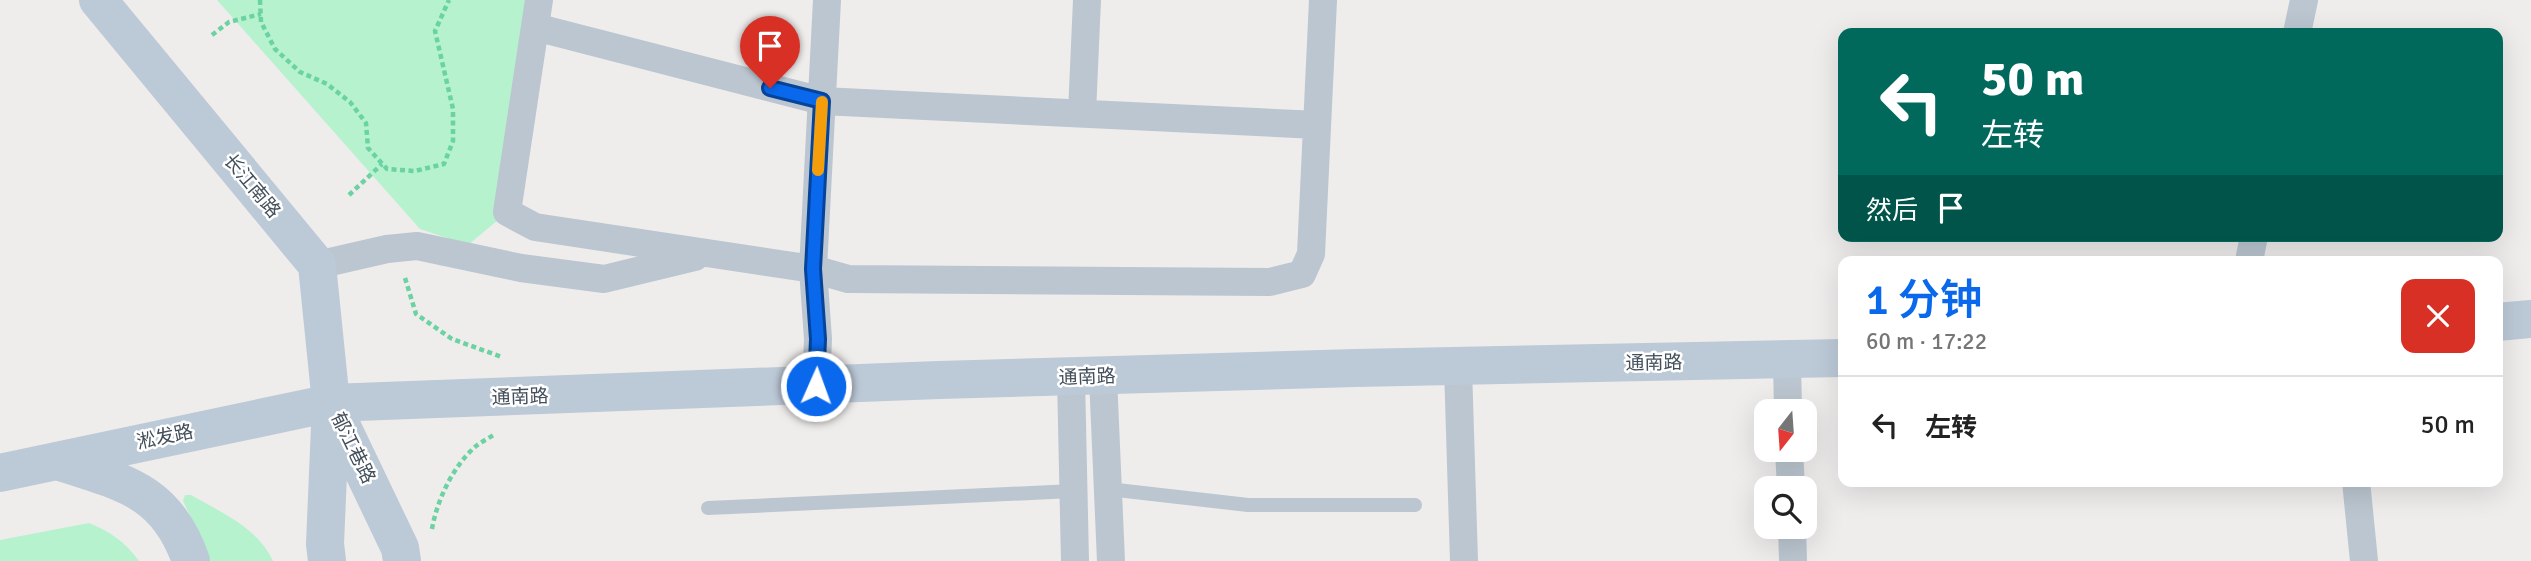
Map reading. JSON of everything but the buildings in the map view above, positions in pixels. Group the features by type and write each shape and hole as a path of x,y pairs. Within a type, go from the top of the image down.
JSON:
{"street":[{"name":"长江南路","path":"98,0 317,265"},
{"path":"816,386 818,339 813,269 827,0"},
{"path":"1082,113 1087,0"},
{"path":"1317,125 822,101 537,13 507,212 535,227 813,269 848,279 1270,282 1302,274 1311,254 1323,0"},
{"path":"2298,28 2304,0"},
{"path":"331,403 317,265 387,249 417,246 521,268 604,279 708,254"},
{"path":"2503,321 2531,319"},
{"name":"通南路","path":"331,403 939,380 1838,358"},
{"path":"1787,361 1788,399"},
{"path":"1458,367 1464,561"},
{"path":"1087,377 1108,489 1111,561"},
{"path":"1075,561 1073,491 1087,377"},
{"name":"淞发路","path":"0,473 331,403"},
{"name":"郁江巷路","path":"327,561 325,544 331,403"},
{"name":"郁江巷路","path":"331,403 400,548 402,561"},
{"path":"58,461 118,480 158,504 183,540 191,561"},
{"path":"2357,487 2364,561"},
{"path":"1792,539 1793,561"}],"lane":[{"path":"1108,489 1248,505 1415,505"},
{"path":"708,508 1073,491"}],"path":[{"path":"260,0 261,22 275,49 300,72 327,84 350,102 366,123 368,148 387,169 415,171 444,164 453,141 453,109 435,31 449,0"},
{"path":"212,35 229,22 261,14"},
{"path":"349,195 382,164"}],"green space":[{"path":"217,0 529,0 498,220 468,245 420,229"},
{"path":"185,495 191,495 248,530 258,539 273,561 207,561 204,545 183,501"},
{"path":"89,523 117,538 139,561 0,561 0,540"}],"slow traffic":[{"path":"818,170 822,102"}],"route":[{"path":"770,88 822,101 813,269 818,339 816,386"}]}
